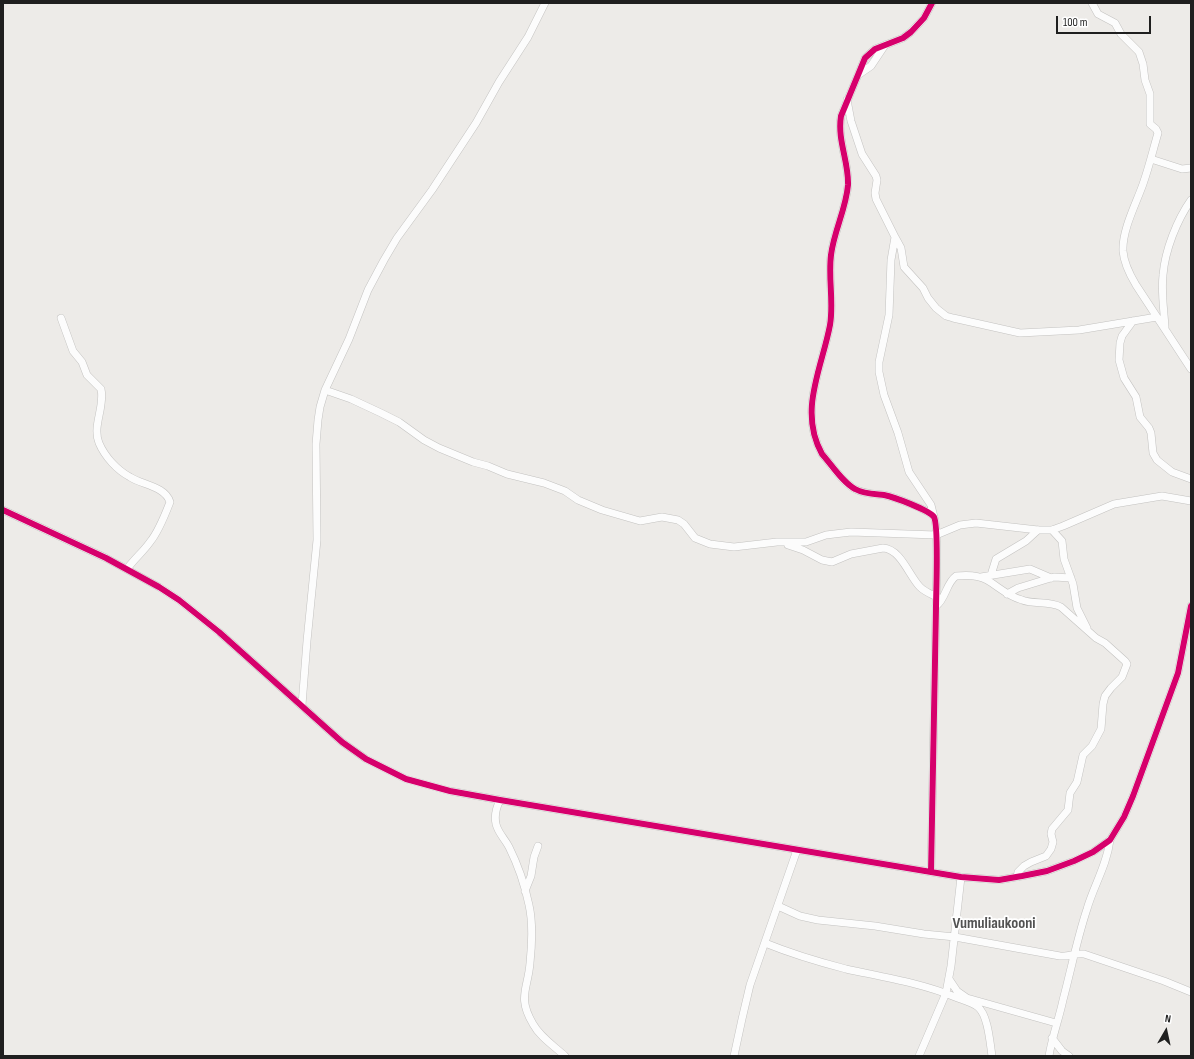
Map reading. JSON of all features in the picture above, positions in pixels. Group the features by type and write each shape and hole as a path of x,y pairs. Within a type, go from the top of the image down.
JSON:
{"street":[{"path":"302,705 317,540 316,444 320,407 325,390 349,339 368,290 384,260 397,238 432,190 476,123 499,82 528,37 545,3"},
{"path":"932,3 924,18 911,32 903,38 870,52 865,58 841,116 839,125 840,138 848,184 831,256 830,267 832,299 830,325 814,383 812,413 814,434 818,448 852,487 863,493 886,496 902,501 919,508 934,517"},
{"path":"1092,3 1098,14 1115,22 1121,34 1139,52 1145,80 1150,94 1150,124 1158,133 1151,159 1126,233 1123,250 1124,260 1128,271 1191,369"},
{"path":"847,99 851,121 862,154 874,172 877,180 875,193 876,199 901,248 904,267 923,288 932,304 946,316 1020,333 1080,330 1157,317"},
{"path":"1151,159 1182,170 1191,168"},
{"path":"1165,328 1162,284 1164,266 1178,222 1191,200"},
{"path":"895,237 891,260 890,306 879,362 879,372 884,395 898,433 909,472 931,505 936,535 931,872"},
{"path":"61,318 73,351 82,362 87,375 101,389 97,433 98,441 102,448 110,460 125,474 160,490 168,497 170,502 155,535 127,569"},
{"path":"1133,321 1122,336 1119,351 1119,360 1124,378 1136,397 1140,417 1149,428 1153,453 1157,460 1172,472 1191,479"},
{"path":"325,390 367,406 394,419 424,440 473,462 488,466 507,474 544,483 565,491 578,500 606,511 640,521 662,517 678,520 684,524 694,538 710,544 734,547 777,542 806,542 826,535 850,532 936,535 960,525 976,523 1038,530 1052,530 1114,504 1162,496 1191,501"},
{"path":"3,510 85,548 159,587 190,608 219,632 342,742 354,751 406,779 430,786 500,800 961,877 994,880 1047,871 1093,852 1110,840"},
{"path":"991,575 996,559 1026,541 1038,530"},
{"path":"1052,530 1062,541 1064,559 1071,578 1077,608 1089,630"},
{"path":"777,542 797,547 822,560 832,562 851,554 889,548 898,556 920,587 936,597"},
{"path":"936,606 941,602 950,583 956,576 980,577 1030,569 1051,578"},
{"path":"980,577 1006,594 1022,600 1033,603 1047,602 1061,607 1121,656 1125,661 1126,668 1122,677 1105,696 1101,729 1092,746 1083,755 1077,782 1069,796 1068,810 1052,829 1051,834 1053,842 1051,849 1046,856 1024,866 1018,872 1017,877"},
{"path":"1006,594 1022,587 1051,578 1071,578"},
{"path":"1049,1056 1052,1038 1087,906 1105,864 1110,840 1124,817 1133,796 1178,673 1191,606"},
{"path":"500,800 496,810 496,825 510,848 529,907 531,938 530,962 524,992 524,1003 533,1025 541,1035 565,1056"},
{"path":"525,891 531,876 534,857 538,846"},
{"path":"734,1056 747,997 797,850"},
{"path":"919,1056 946,993 955,937 961,877"},
{"path":"778,906 800,916 818,920 955,937 1054,955 1068,956 1074,954 1084,954 1191,992"},
{"path":"765,943 798,956 891,978 946,993 978,1008 986,1022 992,1056"},
{"path":"949,979 957,991 967,998 1056,1024"},
{"path":"1052,1038 1056,1044 1069,1056"}],"cycle path":[{"path":"931,872 937,575 936,523 931,514 919,507 889,496 862,492 846,482 822,454 815,438 812,422 812,406 814,390 830,325 831,255 845,203 848,185 847,168 840,125 841,116 865,58 875,49 903,38 911,32 924,18 932,3"},
{"path":"3,510 106,558 159,587 179,600 219,632 342,742 366,759 406,779 450,791 500,800 961,877 999,880 1047,871 1093,852 1110,840 1124,817 1133,796 1178,673 1191,606"}],"district":[{"name":"Vumuliaukooni","path":"994,924"}]}
